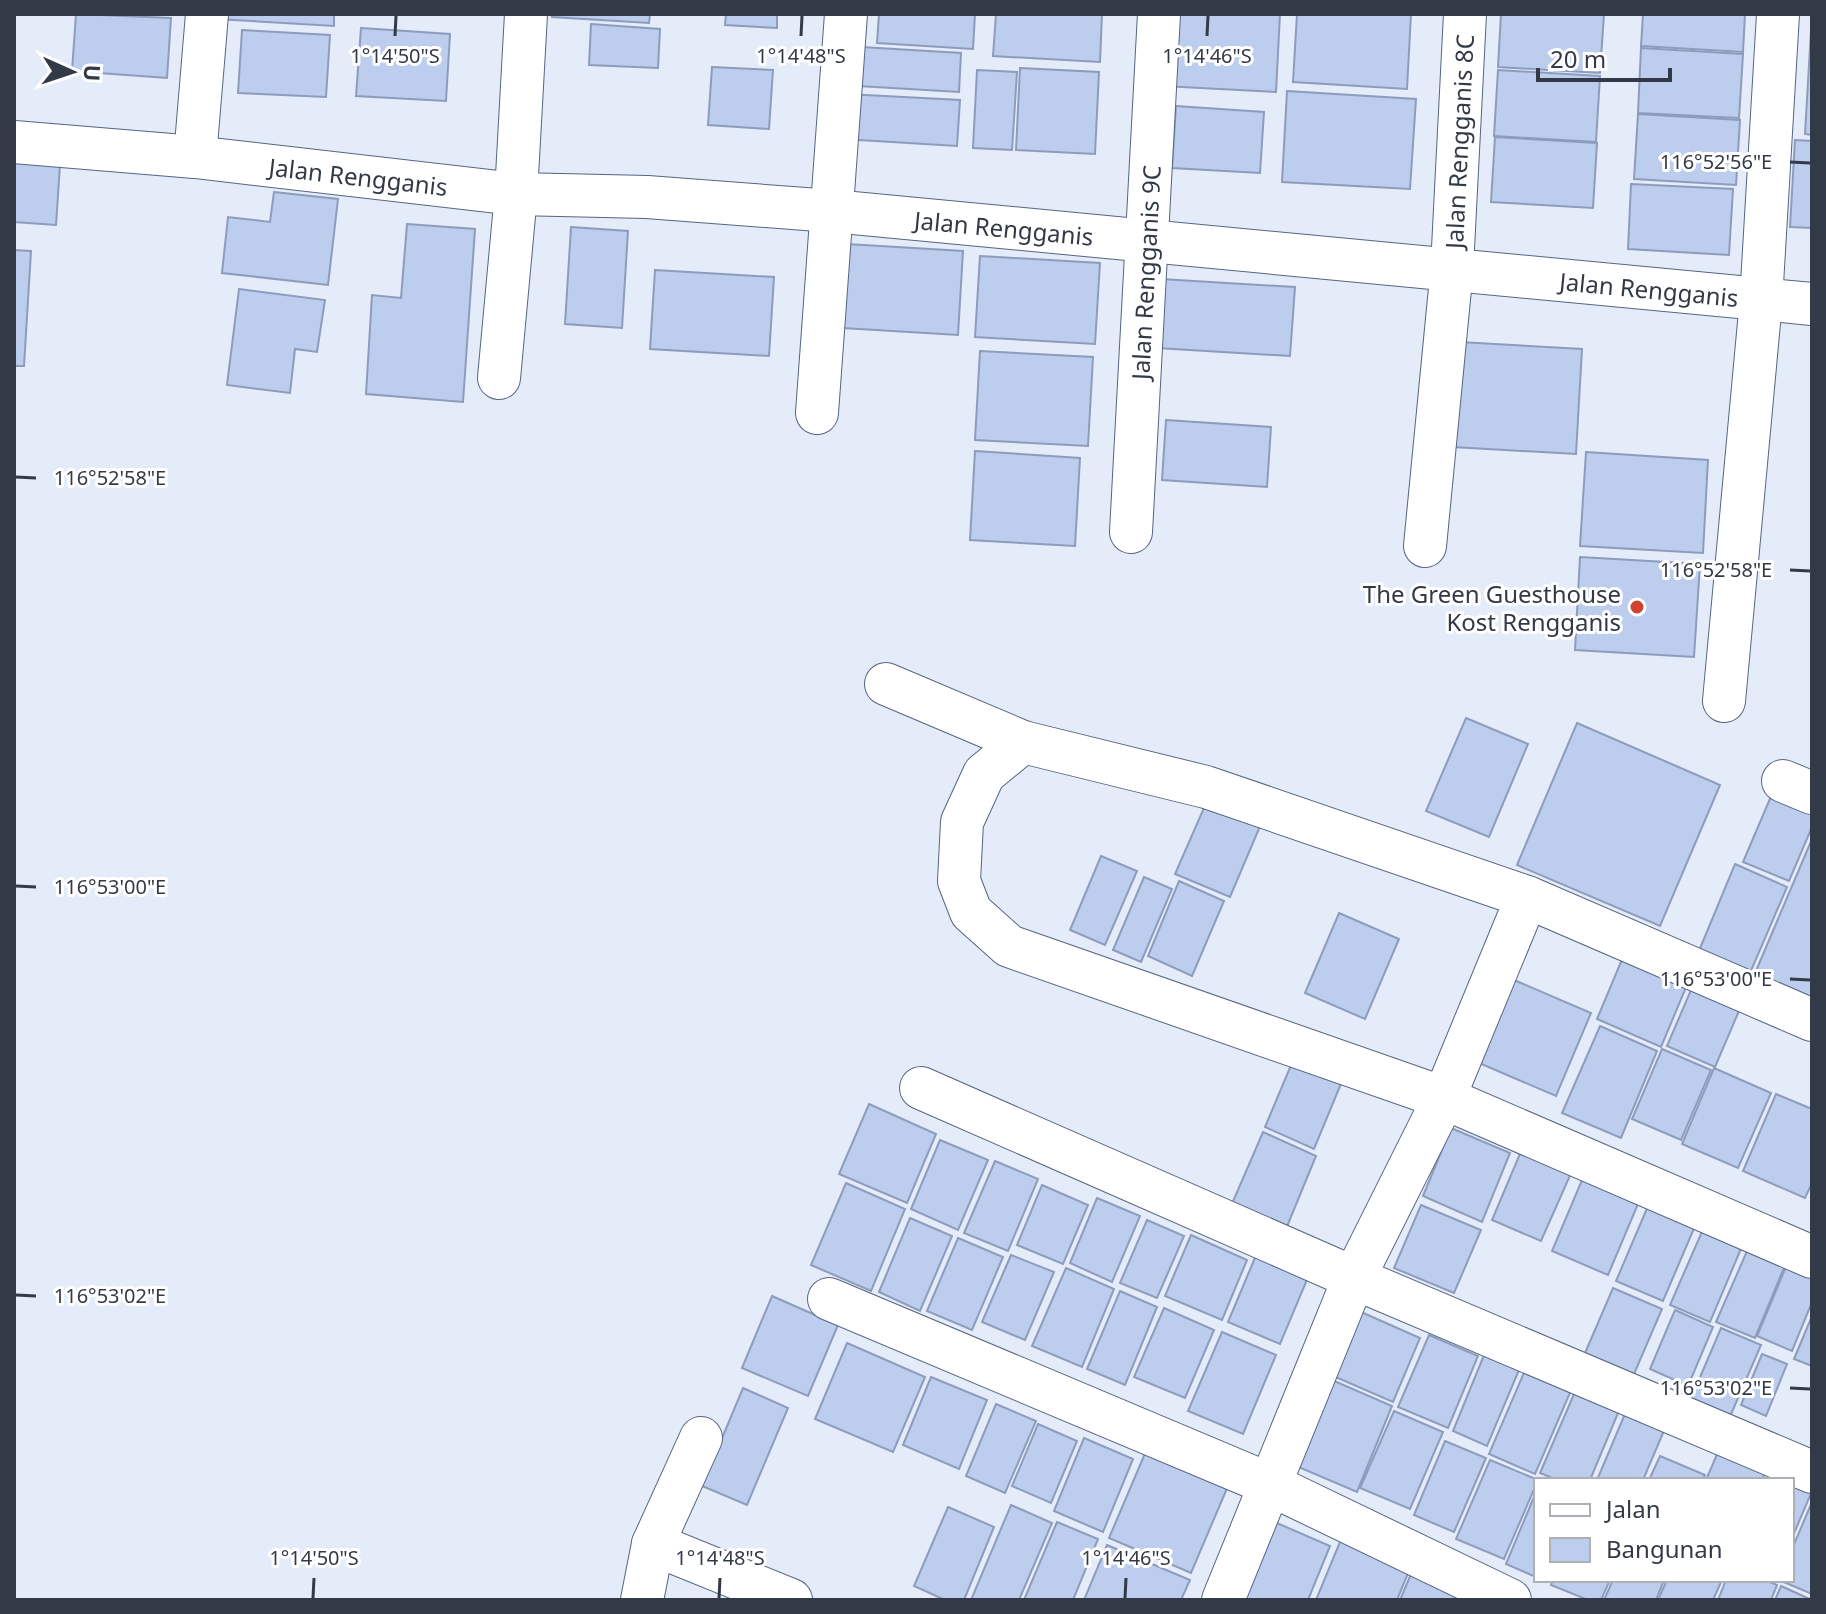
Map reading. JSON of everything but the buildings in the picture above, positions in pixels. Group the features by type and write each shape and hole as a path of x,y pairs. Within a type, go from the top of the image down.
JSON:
{"street":[{"path":"195,157 207,14"},
{"path":"499,378 516,194 526,14"},
{"path":"817,413 846,14"},
{"name":"Jalan Rengganis 9C","path":"1131,532 1159,14"},
{"name":"Jalan Rengganis 8C","path":"1425,546 1452,268 1465,14"},
{"path":"1724,701 1761,301 1778,14"},
{"name":"Jalan Rengganis","path":"14,142 195,157 516,194 647,197 832,211 1812,304"},
{"path":"886,684 1023,742 1206,787 1527,897 1812,1020"},
{"path":"1023,742 984,774 962,822 959,881 971,912 1009,946 1444,1098 1812,1257"},
{"path":"1223,1600 1354,1278 1444,1098 1527,897"},
{"path":"921,1088 1354,1278 1812,1472"},
{"path":"829,1299 1269,1484 1510,1600"},
{"path":"642,1600 653,1544 701,1438"},
{"path":"653,1544 791,1600"}],"place":[{"name":"The Green Guesthouse Kost Rengganis","path":"1637,607"}]}
